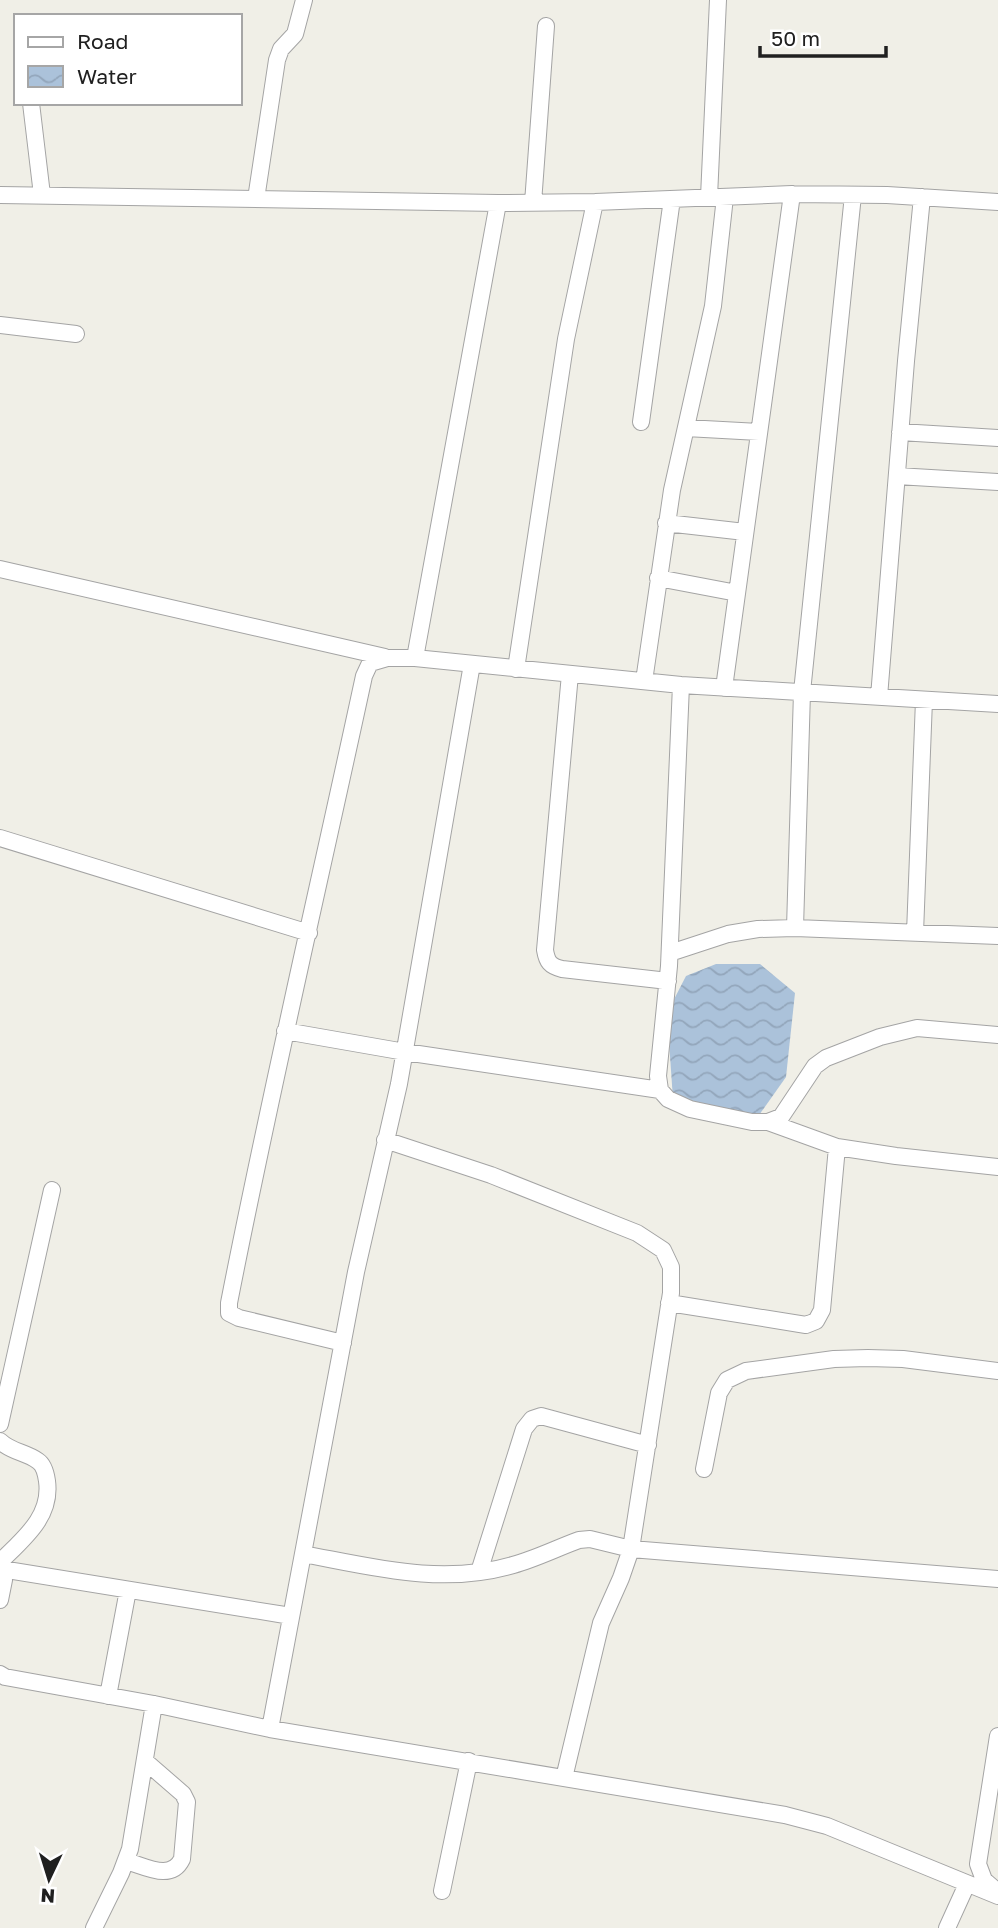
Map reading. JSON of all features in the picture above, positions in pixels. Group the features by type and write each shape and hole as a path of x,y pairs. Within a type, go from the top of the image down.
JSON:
{"street":[{"path":"256,199 277,60 281,49 295,34 304,0"},
{"path":"644,681 666,523 713,306 718,0"},
{"path":"533,203 547,26"},
{"path":"31,105 42,195"},
{"path":"0,195 533,203 672,199 714,190 998,202"},
{"path":"724,688 792,194"},
{"path":"795,928 802,692 853,195"},
{"path":"879,697 922,197"},
{"path":"641,422 672,199"},
{"path":"516,668 566,339 595,202"},
{"path":"415,658 498,203"},
{"path":"0,325 76,334"},
{"path":"685,428 759,432"},
{"path":"900,432 998,438"},
{"path":"897,477 998,482"},
{"path":"666,523 745,532"},
{"path":"0,569 387,657 681,685 998,704"},
{"path":"658,578 737,593"},
{"path":"343,1343 239,1318 229,1313 285,1031 365,676 370,663 387,657"},
{"path":"270,1729 343,1343 405,1052 472,664"},
{"path":"570,674 546,959 552,966 562,969 668,981"},
{"path":"681,685 670,953 658,1076 660,1090 668,1099 690,1109 752,1122 768,1122 837,1147 998,1167"},
{"path":"915,933 925,700"},
{"path":"0,838 309,933"},
{"path":"670,953 728,934 758,929 998,936"},
{"path":"768,1122 780,1117 815,1066 826,1058 880,1037 917,1028 998,1035"},
{"path":"285,1031 660,1090"},
{"path":"385,1140 491,1175 637,1233 663,1250 671,1267 669,1303 631,1549 601,1623 564,1778"},
{"path":"669,1303 806,1325 816,1321 822,1310 837,1147"},
{"path":"0,1424 52,1190"},
{"path":"704,1469 719,1393 727,1380 746,1371 834,1359 868,1358 902,1359 998,1371"},
{"path":"479,1572 524,1429 531,1419 541,1416 648,1445"},
{"path":"0,1441 8,1448 38,1461 46,1477 48,1493 39,1521 0,1562"},
{"path":"303,1554 424,1575 479,1572 513,1565 579,1540 598,1540 631,1549 998,1579"},
{"path":"0,1600 4,1580 0,1568 291,1616"},
{"path":"108,1696 128,1590"},
{"path":"0,1674 270,1729 739,1807 827,1826 967,1884 998,1894"},
{"path":"94,1928 126,1861 134,1832 154,1704"},
{"path":"998,1736 978,1864 984,1880 998,1894"},
{"path":"126,1861 172,1872 182,1859 187,1802 183,1794 145,1761"},
{"path":"442,1891 469,1761"},
{"path":"947,1928 967,1884"}],"water":[{"path":"716,964 760,964 795,993 786,1077 757,1118 673,1099 667,1013 686,976"}]}
